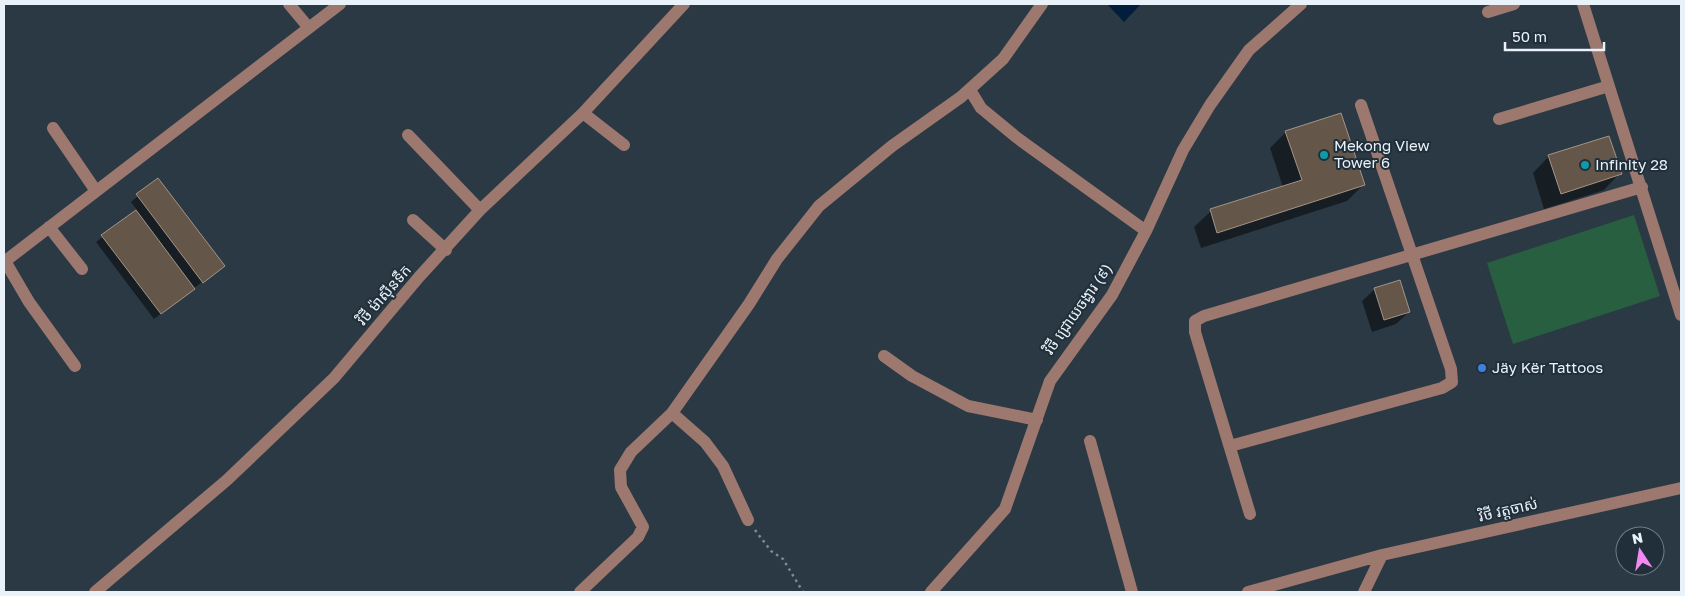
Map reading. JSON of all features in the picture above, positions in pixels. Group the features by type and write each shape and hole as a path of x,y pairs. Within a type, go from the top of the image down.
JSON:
{"street":[{"path":"289,4 309,28"},
{"path":"76,366 29,302 4,262 340,4"},
{"name":"វិថី ម៉ាស៊ីនទឹក","path":"95,592 227,480 334,378 419,277 446,250 480,210 583,113 684,4"},
{"path":"580,592 638,537 643,527 621,487 620,470 631,452 672,413 743,312 777,259 819,206 892,146 970,90 1003,59 1042,4"},
{"name":"វិថី ជ្រោយចង្វារ (៩)","path":"931,592 1005,510 1054,374 1112,295 1146,232 1184,150 1210,105 1249,50 1301,4"},
{"path":"1488,12 1514,4"},
{"path":"1582,4 1642,187 1681,315"},
{"path":"1499,120 1609,86"},
{"path":"970,90 981,108 1016,137 1146,232"},
{"path":"1230,446 1442,388 1452,382 1451,369 1410,254 1361,105"},
{"path":"583,113 624,145"},
{"path":"53,128 96,191"},
{"path":"408,135 480,210"},
{"path":"1250,514 1195,332 1196,321 1204,316 1410,254 1642,187"},
{"path":"413,220 446,250"},
{"path":"49,227 82,269"},
{"path":"884,356 912,376 968,406 1037,420"},
{"path":"672,413 705,442 723,466 748,520"},
{"path":"1090,441 1132,592"},
{"name":"វិថី វត្តចាស់","path":"1248,592 1382,556 1681,488"},
{"path":"1364,592 1382,556"}],"path":[{"path":"748,520 771,551 783,559 803,592"}],"green space":[{"path":"1634,215 1660,296 1513,344 1487,263"}],"water":[{"path":"1108,5 1140,5 1124,22"}],"building":[{"name":"Mekong View Tower 6","path":"1341,113 1365,185 1217,233 1210,209 1302,180 1285,131"},
{"name":"Infinity 28","path":"1609,136 1622,174 1561,194 1548,155"},
{"path":"158,178 225,266 203,283 136,194"},
{"path":"136,210 195,289 161,314 101,235"},
{"path":"1400,280 1410,312 1384,320 1374,288"}],"place":[{"name":"Mekong View Tower 6","path":"1324,155"},
{"name":"Infinity 28","path":"1585,165"},
{"name":"Jäy Kër Tattoos","path":"1482,368"}]}
